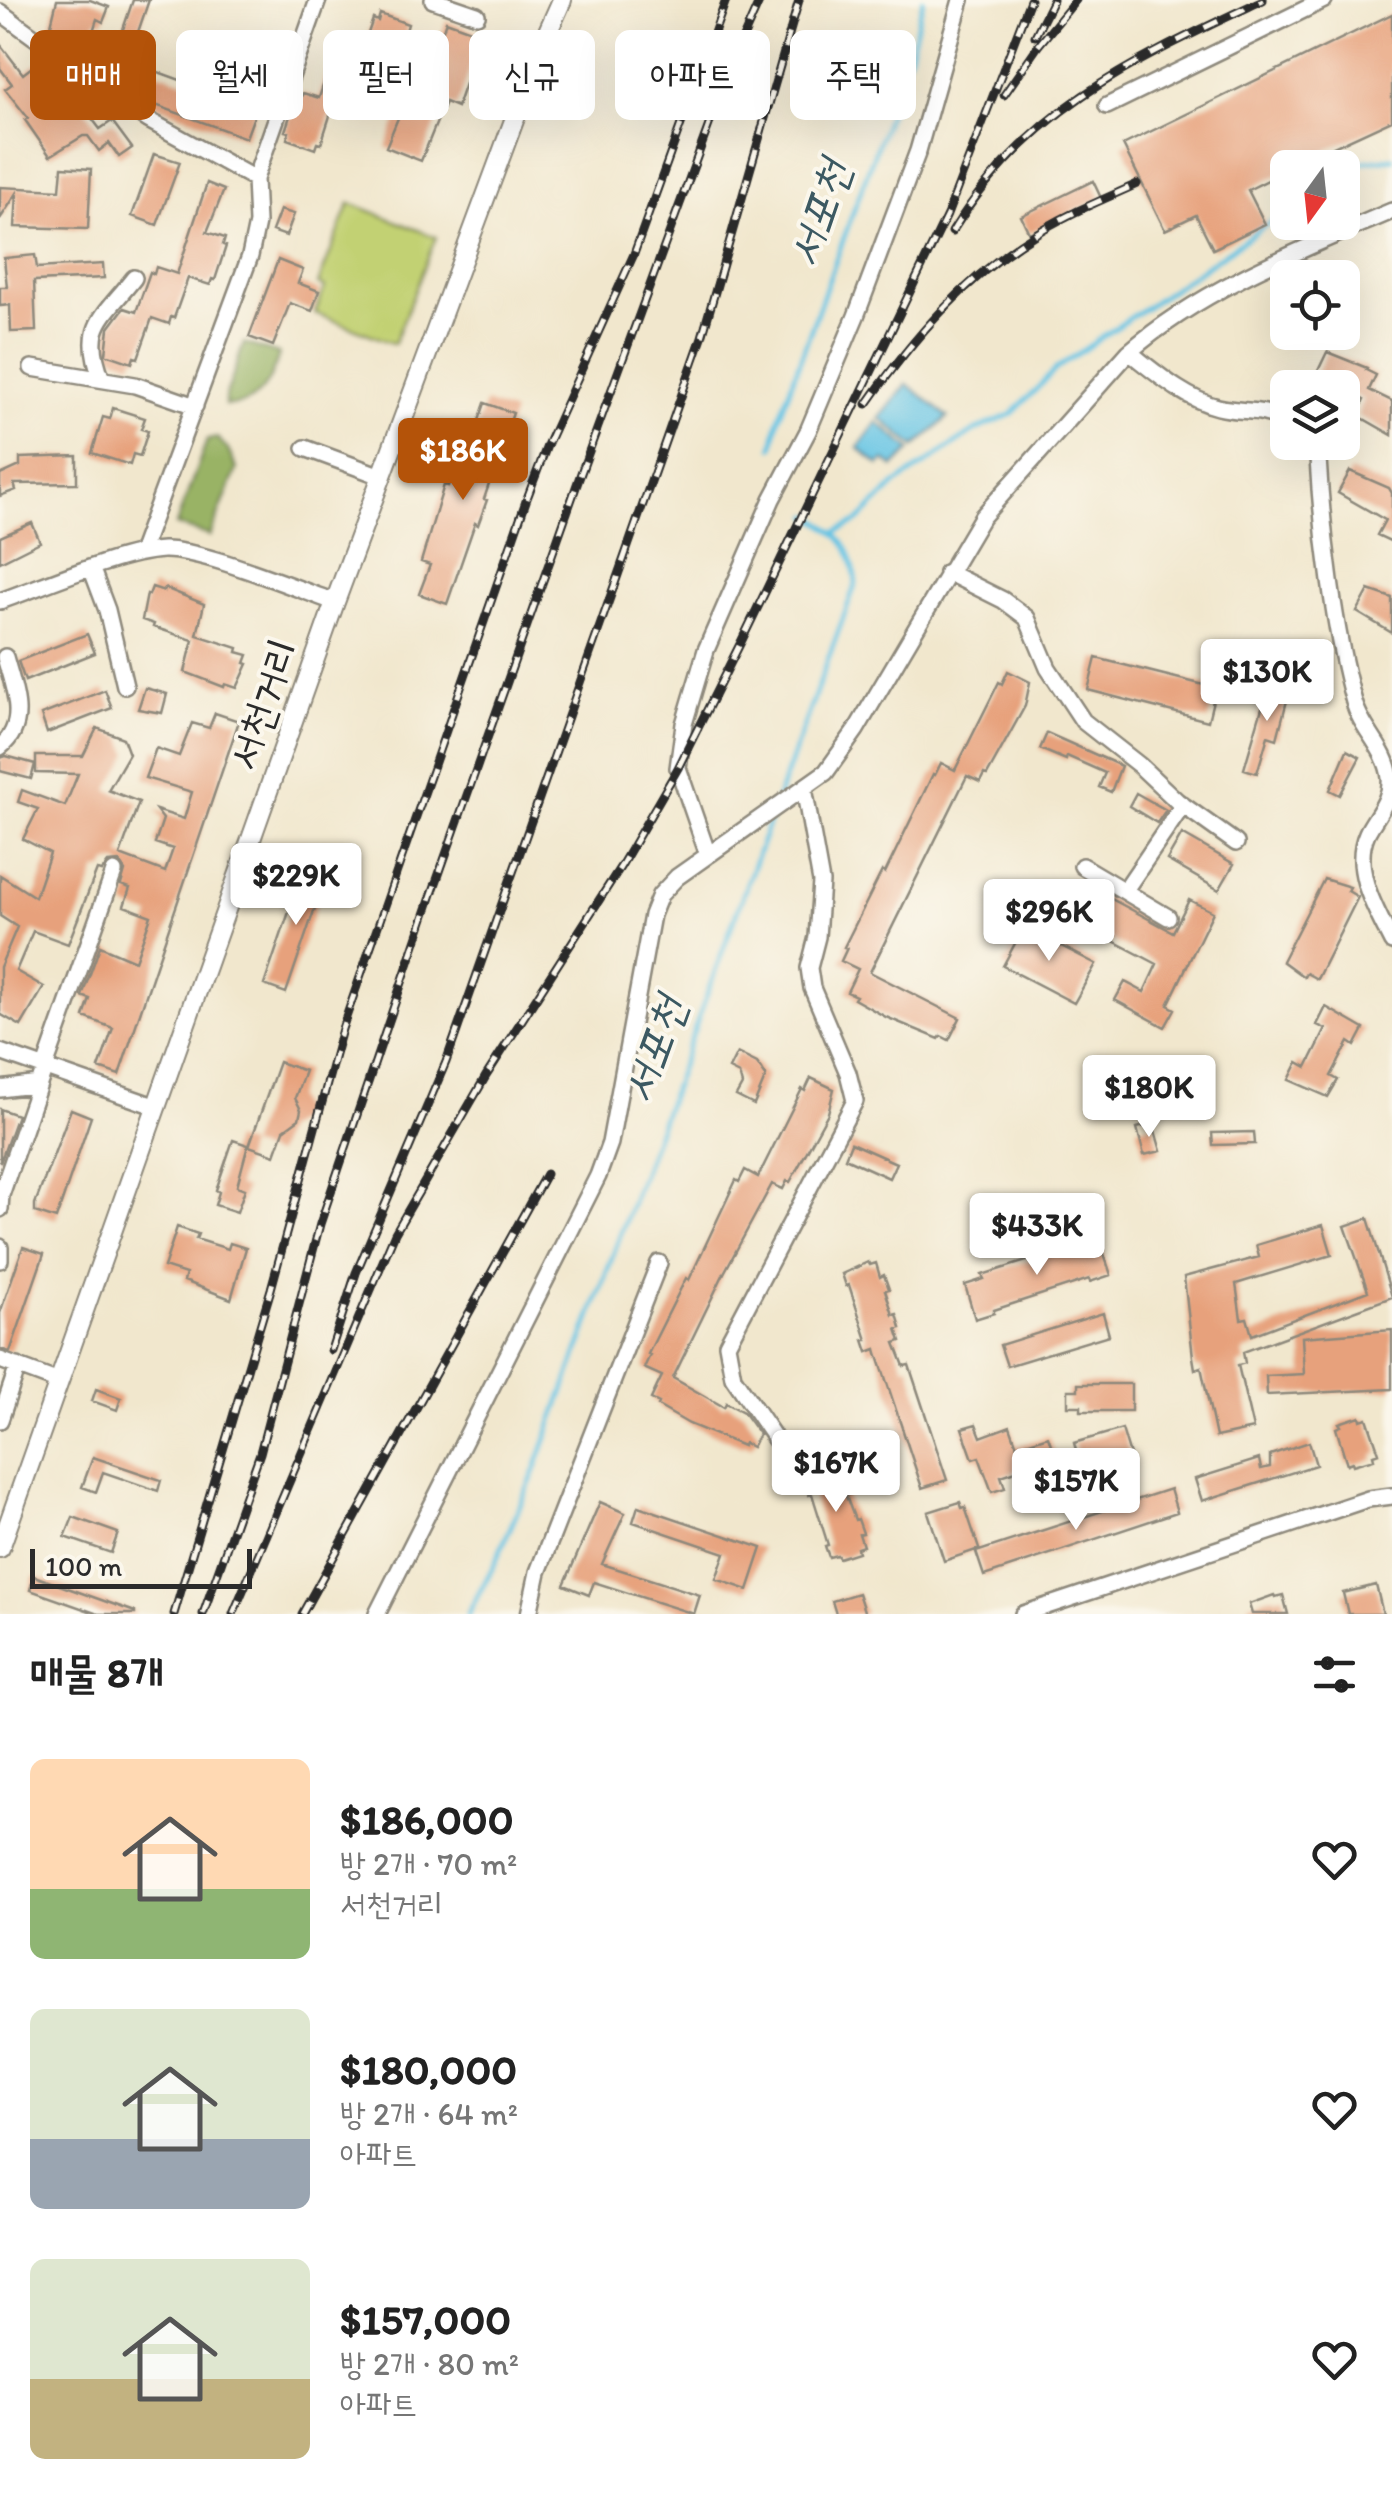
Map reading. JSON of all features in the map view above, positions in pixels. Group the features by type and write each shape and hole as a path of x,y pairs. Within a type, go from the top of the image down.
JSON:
{"main road":[{"name":"서천거리","path":"0,1548 380,476 562,0"}],"street":[{"path":"140,553 250,256 257,223 255,178 318,0"},
{"path":"433,0 476,15"},
{"path":"708,855 678,768 684,724 706,650 772,498 808,431 856,316 918,152 962,0"},
{"path":"1107,106 1324,0"},
{"path":"0,12 148,120 255,178"},
{"path":"377,1614 598,1176 610,1143 652,915 660,895 677,877 826,772 856,730 982,517 1129,352 1152,332 1217,292 1287,256 1392,211"},
{"path":"102,379 93,356 92,337 107,307 134,278"},
{"path":"1129,352 1171,384 1216,407 1270,413"},
{"path":"32,368 135,385 195,406"},
{"path":"306,448 380,476"},
{"path":"1318,460 1335,602 1355,708 1390,772 1391,788 1360,856 1365,880 1392,942"},
{"path":"0,601 140,553 168,550 204,558 335,602"},
{"path":"92,570 107,610 125,686"},
{"path":"948,572 1003,600 1027,618 1048,668 1083,721 1139,764 1183,805 1236,843"},
{"path":"0,747 10,739 19,710 5,657"},
{"path":"782,1449 733,1377 727,1344 855,1101 848,1073 812,988 809,968 817,937 822,882 799,792"},
{"path":"1126,890 1183,805"},
{"path":"1082,866 1168,917"},
{"path":"0,1209 72,984 114,872"},
{"path":"0,1052 43,1076 157,1107"},
{"path":"0,1089 43,1076"},
{"path":"0,1246 0,1260"},
{"path":"528,1614 538,1572 659,1263"},
{"path":"0,1360 59,1382"},
{"path":"0,1420 18,1366"},
{"path":"1023,1614 1368,1499 1392,1496"}],"green space":[{"path":"350,203 436,237 394,344 315,313 325,287 318,284"},
{"path":"244,343 279,354 261,391 246,402 225,405 225,398"},
{"path":"217,438 237,469 210,536 176,525 207,440"}],"water":[{"path":"907,384 948,417 915,447 880,418"},
{"path":"877,422 911,450 894,467 885,460 879,465 858,448"}],"building":[{"path":"57,0 90,0 109,7 103,22 97,19 93,30 50,30"},
{"path":"133,0 149,0 139,30 123,30"},
{"path":"380,14 408,24 406,30 369,30 373,19 378,21"},
{"path":"1392,14 1392,120 1327,150 1270,150 1270,179 1248,190 1265,224 1213,249 1196,215 1165,230 1123,145"},
{"path":"446,21 471,30 469,72 457,107 449,104 449,30 443,30"},
{"path":"0,44 23,74 30,68 30,120 93,120 100,129 112,121 132,148 119,157 109,143 99,151 88,136 83,136 50,156 5,89 12,84 0,68"},
{"path":"156,71 176,78 176,113 156,105"},
{"path":"323,86 323,120 329,120 321,144 317,143 315,149 287,139 289,120 303,120 303,93 319,98"},
{"path":"196,120 253,120 246,138"},
{"path":"397,120 438,120 421,161 386,147"},
{"path":"154,154 180,162 157,225 132,216"},
{"path":"62,167 91,169 88,229 15,227 17,193 0,219 0,187 60,190"},
{"path":"1093,181 1101,198 1029,233 1021,216"},
{"path":"207,183 224,190 207,232 225,238 215,280 210,285 188,278 174,318 169,324 152,318 138,358 134,357 132,363 106,354 109,328 124,308 136,312 150,272 154,274 156,267 177,274"},
{"path":"280,210 294,214 286,236 272,231"},
{"path":"35,255 37,268 103,264 104,278 34,281 36,331 11,332 10,305 0,306 0,287 7,287 4,258"},
{"path":"278,260 303,270 298,283 319,291 312,311 290,303 273,346 249,337"},
{"path":"1327,352 1376,375 1369,390 1392,401 1392,435 1360,417 1364,400 1360,398 1360,370 1318,370"},
{"path":"485,403 513,413 484,499 487,500 447,604 419,594 430,565 421,562 444,485 448,486 465,436 473,438"},
{"path":"113,408 145,418 141,429 148,431 140,456 133,454 130,465 92,453 103,417 110,419"},
{"path":"77,456 77,483 14,484 16,490 0,496 0,475 20,466 20,458"},
{"path":"1350,471 1389,488 1392,493 1392,542 1377,535 1385,520 1338,493"},
{"path":"32,523 40,542 0,562 0,537"},
{"path":"152,587 164,591 165,588 204,604 197,635 248,655 237,688 185,672 193,640 142,620"},
{"path":"1369,590 1392,598 1392,633 1357,612"},
{"path":"87,634 95,653 25,681 18,661"},
{"path":"1096,658 1216,688 1208,721 1088,690"},
{"path":"1008,671 1030,682 1025,706 987,775 980,782 967,776 870,972 960,1018 949,1040 941,1036 939,1039 854,999 856,996 847,992 858,969 841,961 847,948 844,947 933,774 941,763 955,770"},
{"path":"1269,684 1290,689 1277,739 1268,736 1257,773 1244,769"},
{"path":"145,688 167,694 162,713 138,709"},
{"path":"105,690 112,708 47,733 41,715"},
{"path":"215,713 239,721 119,1075 99,1068 113,1028 84,1017 90,999 82,996 100,946 135,961 151,916 124,906 130,888 121,885 125,871 119,862 97,870 68,944 33,931 16,971 44,987 21,1026 0,1014 0,967 17,927 0,916 0,875 35,897 50,853 23,839 38,809 18,802 22,790 65,806 78,774 36,773 36,756 83,756 97,728 123,738 129,754 108,790 139,802 120,855 165,872 173,849 155,843 163,819 156,810 184,819 192,792 145,778 156,748 179,756 192,723 209,728"},
{"path":"1047,733 1121,766 1111,792 1099,787 1105,773 1040,749"},
{"path":"1347,750 1360,757 1340,795 1330,790"},
{"path":"0,758 35,764 31,779 0,771"},
{"path":"1136,793 1166,810 1157,823 1129,806"},
{"path":"1182,834 1234,864 1219,890 1167,860"},
{"path":"306,862 328,870 286,993 264,985"},
{"path":"1324,879 1350,887 1348,891 1358,897 1317,979 1306,973 1304,977 1282,961"},
{"path":"1078,881 1173,932 1189,900 1213,912 1168,1005 1175,1009 1165,1027 1115,1000 1125,982 1144,992 1157,964 1060,913"},
{"path":"1026,923 1039,930 1038,934 1096,964 1074,1003 1003,966"},
{"path":"1326,1007 1364,1029 1355,1046 1349,1042 1331,1076 1338,1080 1328,1097 1289,1080 1298,1062 1307,1067 1326,1029 1317,1025"},
{"path":"737,1053 757,1063 766,1076 754,1105 736,1096 742,1085 739,1074 729,1069"},
{"path":"279,1062 305,1071 295,1098 301,1110 299,1119 284,1130 275,1155 249,1146"},
{"path":"811,1078 834,1089 828,1113 790,1182 783,1189 772,1184 673,1378 724,1407 726,1403 743,1412 759,1434 752,1447 744,1443 743,1446 689,1424 658,1406 651,1399 662,1376 644,1368 736,1180 739,1182 745,1170 758,1177"},
{"path":"0,1109 17,1115 0,1163"},
{"path":"71,1109 91,1117 56,1219 35,1212 35,1204"},
{"path":"1153,1124 1161,1151 1144,1155 1137,1128"},
{"path":"1254,1132 1255,1144 1213,1145 1212,1133"},
{"path":"233,1140 248,1145 237,1186 245,1189 237,1212 215,1205 219,1192 216,1190"},
{"path":"851,1143 896,1163 889,1178 845,1158"},
{"path":"1368,1218 1392,1297 1243,1352 1245,1363 1238,1365 1253,1429 1216,1437 1201,1367 1195,1369 1184,1277 1259,1257 1256,1245 1323,1225 1332,1255 1236,1284 1241,1319 1247,1318 1252,1335 1368,1291 1345,1226"},
{"path":"177,1227 198,1234 196,1239 228,1249 230,1243 246,1248 231,1299 184,1281 186,1274 164,1267"},
{"path":"1100,1242 1111,1275 975,1319 965,1285 984,1279 982,1275 1078,1245 1079,1248"},
{"path":"23,1247 44,1254 10,1352 0,1349 0,1313"},
{"path":"868,1262 876,1263 880,1277 884,1275 893,1315 897,1314 901,1328 897,1329 901,1341 895,1343 904,1366 909,1365 947,1480 922,1488 876,1349 868,1352 849,1285 846,1286 842,1274"},
{"path":"1103,1313 1109,1335 1007,1366 1000,1345"},
{"path":"1392,1330 1392,1389 1267,1395 1266,1376 1304,1374 1302,1337"},
{"path":"1078,1384 1131,1384 1131,1411 1081,1411 1081,1406 1068,1406 1068,1390 1078,1390"},
{"path":"96,1389 121,1398 117,1410 92,1401"},
{"path":"1360,1416 1361,1420 1367,1418 1379,1453 1373,1455 1374,1459 1347,1464 1336,1428 1341,1426 1339,1423"},
{"path":"976,1424 981,1437 1010,1426 1017,1446 1048,1436 1060,1470 1042,1477 1037,1464 1001,1476 1005,1488 992,1492 979,1457 973,1459 962,1428"},
{"path":"1122,1429 1132,1462 1114,1467 1112,1459 1081,1468 1074,1443"},
{"path":"1309,1442 1316,1465 1202,1501 1195,1479 1259,1459 1261,1469 1270,1467 1270,1455"},
{"path":"93,1457 161,1480 158,1491 103,1472 96,1492 82,1487"},
{"path":"832,1472 839,1473 842,1482 846,1481 850,1494 846,1496 863,1533 859,1534 863,1546 857,1548 858,1552 839,1558 829,1557 812,1494 809,1495 805,1484"},
{"path":"1170,1489 1177,1512 984,1576 976,1552"},
{"path":"600,1502 625,1513 602,1564 700,1595 694,1614 594,1582 589,1595 564,1585"},
{"path":"960,1502 979,1549 944,1561 928,1512"},
{"path":"638,1506 762,1548 748,1590 716,1579 725,1553 633,1522"},
{"path":"73,1517 118,1533 111,1553 65,1537"},
{"path":"34,1576 135,1614 98,1614 30,1590"},
{"path":"1376,1585 1383,1614 1348,1614 1343,1593"},
{"path":"858,1593 865,1614 836,1614 832,1601"},
{"path":"1283,1595 1288,1614 1252,1614 1249,1604"}],"waterway":[{"name":"서포천","path":"773,447 778,421 910,54 923,0"},
{"path":"1360,162 1392,158"},
{"path":"836,532 857,522 896,484 949,448 976,430 1012,414 1057,368 1270,222"},
{"name":"서포천","path":"777,799 856,583 844,543 810,516"},
{"name":"서포천","path":"468,1614 535,1471 772,814"}],"railway":[{"path":"174,1614 271,1289 342,1029 526,501 548,443 634,254 726,0"},
{"path":"203,1614 260,1453 320,1224 432,894 581,473 731,65 760,0"},
{"path":"331,1350 356,1273 446,1062 702,337 799,0"},
{"path":"233,1614 395,1233 486,1076 621,866 678,768 742,640 947,215 1030,0"},
{"path":"1035,36 1053,0"},
{"path":"1004,95 1076,0"},
{"path":"952,232 1015,151 1051,119 1129,67 1263,0"},
{"path":"867,404 922,333 985,270 1046,227 1137,184"},
{"path":"302,1614 546,1174"}]}
